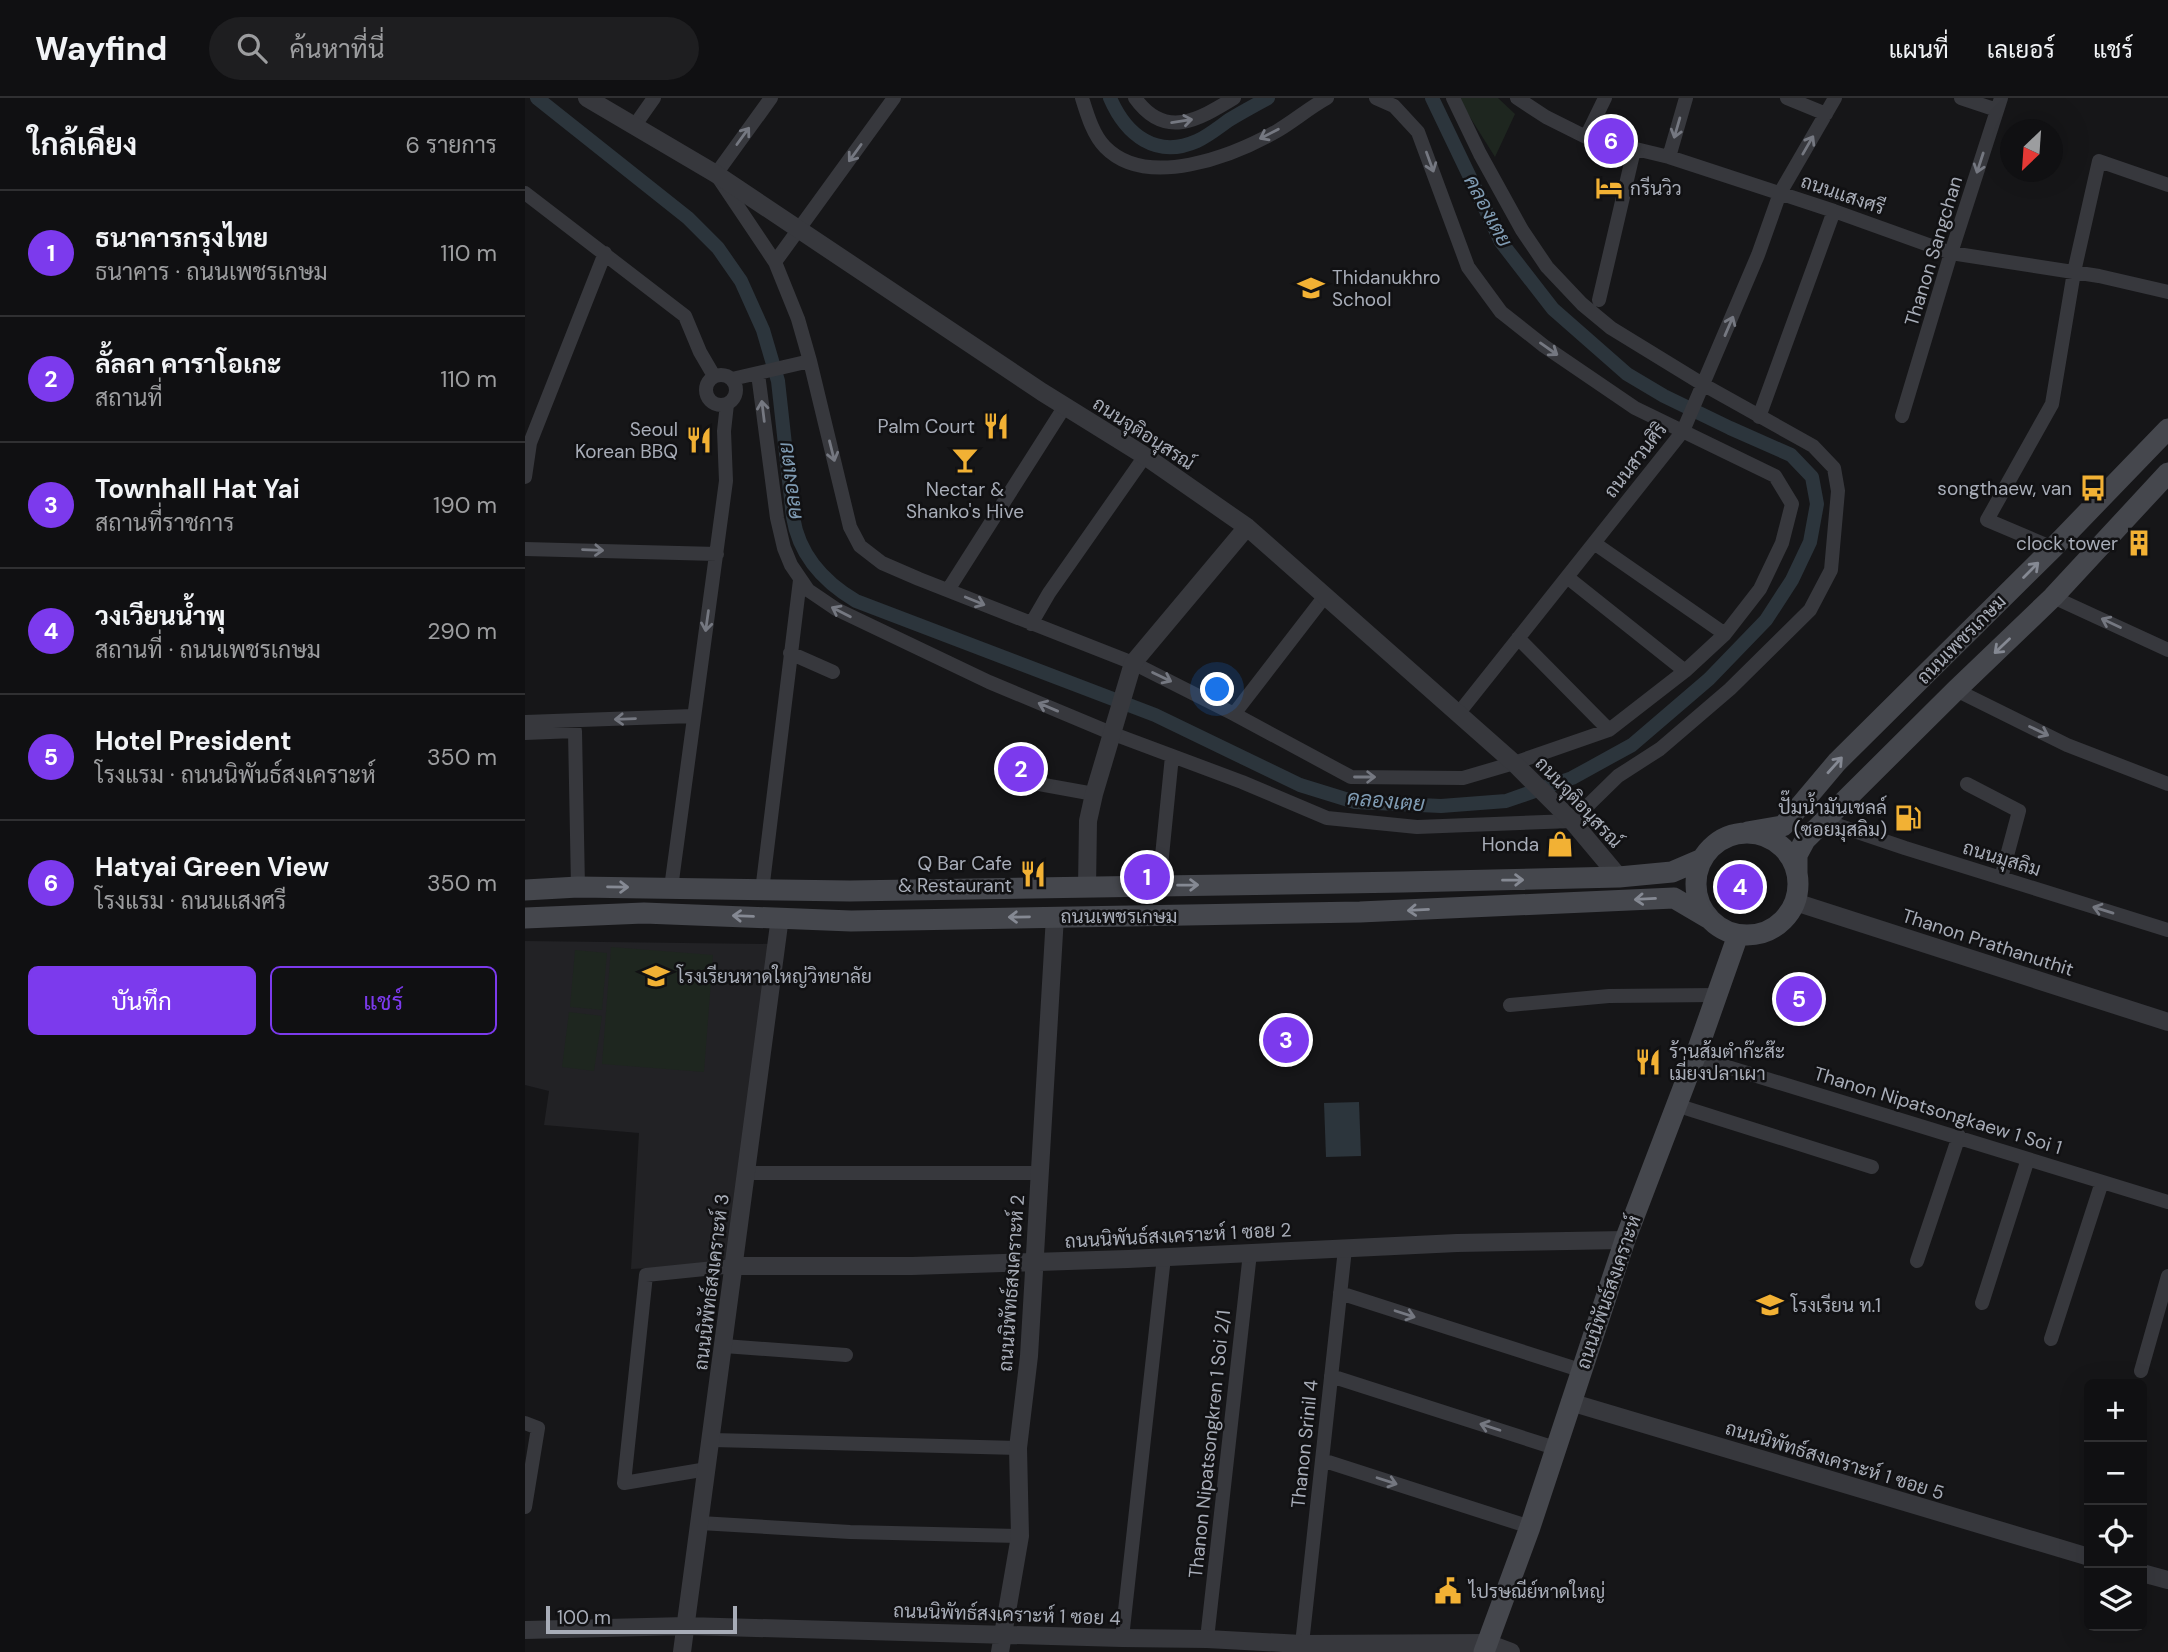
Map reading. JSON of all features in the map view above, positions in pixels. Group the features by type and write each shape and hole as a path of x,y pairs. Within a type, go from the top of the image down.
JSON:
{"main road":[{"name":"ถนนเพชรเกษม","path":"1747,832 1783,826 1837,762 2053,548 2168,429"},
{"name":"ถนนเพชรเกษม","path":"1797,874 1797,855 1805,840 2053,597 2168,473"},
{"path":"1747,832 1764,835 1779,844 1791,858 1797,874 1795,901 1782,921 1769,930 1754,935 1738,935 1723,929 1702,910 1695,890 1700,860 1708,849 1733,834 1747,832"},
{"name":"ถนนเพชรเกษม","path":"525,890 578,887 851,891 1619,877 1672,872 1700,860"},
{"path":"1359,882 1360,912"},
{"path":"851,891 851,921"},
{"name":"ถนนเพชรเกษม","path":"525,918 644,913 851,921 1360,912 1674,898 1708,918"},
{"name":"ถนนนิพันธ์สงเคราะห์","path":"1486,1648 1530,1527 1625,1240 1738,935"}],"street":[{"name":"ถนนจุติอนุสรณ์","path":"587,98 716,174 1065,407 1145,456 1247,527 1514,764 1572,821 1619,877"},
{"path":"635,125 654,98"},
{"path":"771,98 716,174 775,262 798,319 805,362 855,537 866,552 882,563 1133,663 1351,777 1463,778 1514,764 1609,730 1685,671 1725,634 1760,589 1782,543 1793,504 1775,477 1684,429 1635,408 1544,346 1501,312 1468,267 1418,132 1395,102 1376,98"},
{"path":"775,262 894,98"},
{"path":"1081,98 1104,146 1122,161 1141,166 1159,166 1209,161 1238,150 1275,132 1327,98"},
{"path":"1135,98 1161,122 1181,124 1201,117 1234,98"},
{"path":"758,374 777,518 784,548 800,580 813,595 836,610 989,682 1327,818 1417,827 1572,821 1618,776 1660,749 1730,690 1810,610 1831,570 1838,491 1834,468 1813,446 1703,387 1611,328 1582,304 1547,267 1523,230 1480,154 1453,98"},
{"name":"ถนนเเสงศรี","path":"1517,98 1546,117 1587,137 1669,157 1951,253 2099,276 2168,292"},
{"path":"1587,137 1605,98"},
{"path":"1669,157 1686,98"},
{"path":"1787,98 1826,114"},
{"name":"ถนนสวนศิริ","path":"1458,714 1684,429 1758,255 1780,193 1835,98"},
{"path":"1961,98 1999,104"},
{"name":"Thanon Sangchan","path":"1902,416 1999,104"},
{"path":"1599,300 1634,150"},
{"path":"2053,548 1987,520 2052,404 2074,272 2099,160 2168,185"},
{"path":"525,193 685,316 710,380 706,394 727,395 758,374 805,362"},
{"path":"1759,417 1834,211"},
{"path":"525,477 530,443 605,253"},
{"path":"671,888 726,481 724,431 727,395 724,375 710,380"},
{"path":"948,590 1065,407"},
{"path":"1031,624 1049,593 1145,456"},
{"path":"1087,888 1089,821 1094,794 1133,663 1247,527"},
{"path":"1594,543 1725,634"},
{"path":"525,549 717,554"},
{"path":"1567,577 1685,671"},
{"path":"762,891 800,580"},
{"path":"1234,714 1325,596"},
{"path":"2053,597 2168,650"},
{"path":"1518,638 1609,730"},
{"path":"790,653 833,672"},
{"path":"1956,690 2067,745 2168,784"},
{"path":"525,722 693,716"},
{"path":"525,733 575,731 578,887"},
{"path":"1159,886 1172,756"},
{"path":"1006,778 1094,794"},
{"path":"1967,784 2019,811 2001,878"},
{"name":"ถนนมุสลิม","path":"1825,821 2168,930"},
{"name":"Thanon Prathanuthit","path":"1795,901 2168,1022"},
{"name":"ถนนนิพัทธ์สงเคราะห์ 2","path":"1001,1643 1020,1536 1018,1448 1029,1356 1055,916"},
{"name":"ถนนนิพัทธ์สงเคราะห์ 3","path":"682,1652 780,917"},
{"path":"1510,1004 1609,996 1716,995"},
{"name":"Thanon Nipatsongkaew 1 Soi 1","path":"1695,1056 2168,1202"},
{"path":"1676,1105 1872,1167"},
{"path":"1917,1261 1959,1136"},
{"path":"1982,1303 2028,1159"},
{"path":"746,1173 1040,1173"},
{"path":"2051,1339 2102,1182"},
{"name":"ถนนนิพันธ์สงเคราะห์ 1 ซอย 2","path":"734,1266 912,1266 1457,1243 1625,1240"},
{"name":"Thanon Srinil 4","path":"1302,1644 1345,1249"},
{"name":"Thanon Nipatsongkren 1 Soi 2/1","path":"1207,1639 1250,1253"},
{"path":"1122,1638 1164,1257"},
{"path":"707,1469 624,1483 646,1275 734,1266"},
{"path":"2141,1371 2168,1276"},
{"path":"1340,1293 1580,1370"},
{"path":"724,1346 846,1355"},
{"path":"1331,1376 1555,1448"},
{"name":"ถนนนิพัทธ์สงเคราะห์ 1 ซอย 5","path":"1570,1402 2084,1556"},
{"path":"525,1423 538,1428 525,1507"},
{"path":"712,1440 1018,1448"},
{"path":"1322,1460 1530,1527"},
{"path":"700,1523 850,1532 1020,1536"},
{"path":"2147,1574 2168,1580"},
{"name":"ถนนนิพัทธ์สงเคราะห์ 1 ซอย 4","path":"525,1630 686,1626 1001,1643 1122,1638 1486,1648"},
{"path":"1486,1648 1511,1652"}],"shaded area":[{"path":"1458,98 1498,98 1515,114 1495,157"},
{"path":"525,941 774,944 735,1264 631,1269 639,1133 544,1125 549,1091 525,1085"},
{"path":"611,947 713,955 704,1072 602,1064"},
{"path":"575,950 607,953 602,1010 570,1007"},
{"path":"569,1012 602,1016 594,1071 562,1067"},
{"path":"1359,1102 1361,1156 1326,1157 1324,1103"}],"waterway":[{"name":"คลองเตย","path":"537,98 688,218 718,248 741,281 763,330 778,381 796,531 807,555 833,585 856,601 1155,715 1300,785 1355,802 1441,806 1506,801 1572,778 1632,745 1709,679 1766,620 1792,580 1810,542 1817,504 1812,477 1791,455 1664,396 1627,374 1553,309 1501,242 1432,98"},
{"name":"คลองเตย","path":"1110,98 1134,133 1156,145 1168,147 1197,141 1268,98"}],"place":[{"name":"Hatyai Green View","path":"1611,141"},
{"name":"กรีนวิว","path":"1609,188"},
{"name":"Thidanukhro School","path":"1311,288"},
{"name":"Palm Court","path":"996,426"},
{"name":"Seoul Korean BBQ","path":"699,440"},
{"name":"Nectar & Shanko's Hive","path":"965,460"},
{"name":"songthaew, van","path":"2093,488"},
{"name":"clock tower","path":"2139,543"},
{"name":"ลั้ลลา คาราโอเกะ","path":"1021,769"},
{"name":"ปั๊มน้ำมันเชลล์ (ซอยมุสลิม)","path":"1908,818"},
{"name":"Honda","path":"1560,844"},
{"name":"Q Bar Cafe & Restaurant","path":"1033,874"},
{"name":"ธนาคารกรุงไทย","path":"1147,877"},
{"name":"วงเวียนน้ำพุ","path":"1740,887"},
{"name":"โรงเรียนหาดใหญ่วิทยาลัย","path":"656,976"},
{"name":"Hotel President","path":"1799,999"},
{"name":"Townhall Hat Yai","path":"1286,1040"},
{"name":"ร้านส้มตำก๊ะส๊ะ เมี่ยงปลาเผา","path":"1648,1062"},
{"name":"โรงเรียน ท.1","path":"1770,1305"},
{"name":"ไปรษณีย์หาดใหญ่","path":"1448,1591"}]}
